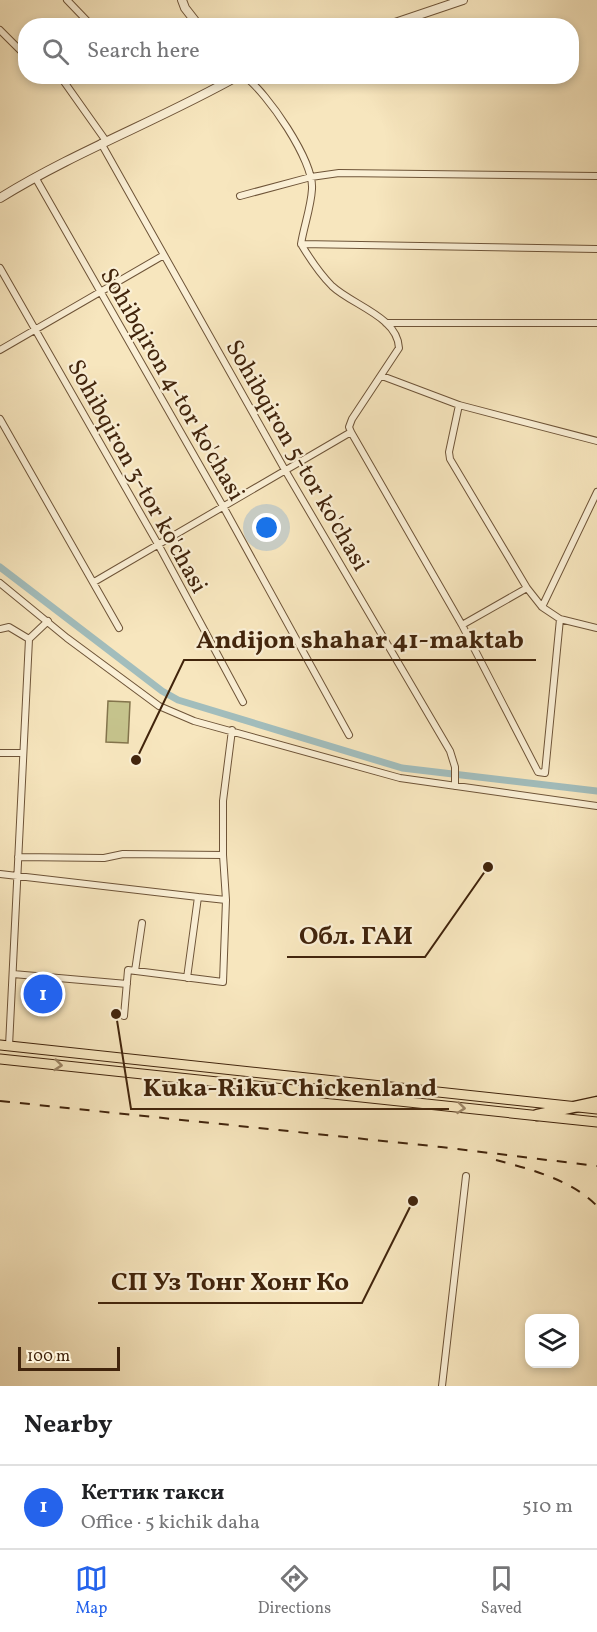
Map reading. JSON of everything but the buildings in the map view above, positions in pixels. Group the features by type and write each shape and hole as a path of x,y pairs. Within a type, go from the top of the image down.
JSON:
{"highway":[{"path":"537,1116 597,1102"}],"main road":[{"path":"5,1045 506,1098 571,1108 597,1109"},
{"path":"0,1059 597,1122"}],"street":[{"path":"67,0 84,18"},
{"path":"182,0 193,18"},
{"path":"410,18 463,0"},
{"path":"0,30 18,48"},
{"name":"Sohibqiron 5-tor ko'chasi","path":"65,84 104,142 164,255 285,470 450,751 455,767 456,784"},
{"path":"0,198 35,177 104,142 179,109 224,84"},
{"path":"255,84 278,115 311,177 312,189 301,244 332,285 386,323 397,335 399,348 352,419 349,427 351,432 462,625 538,772 545,772 560,619"},
{"path":"240,196 311,177 367,173 446,176 597,176"},
{"name":"Sohibqiron 4-tor ko'chasi","path":"35,177 224,508 349,735"},
{"path":"301,244 597,249"},
{"path":"0,350 164,255"},
{"name":"Sohibqiron 3-tor ko'chasi","path":"0,268 159,546 243,702"},
{"path":"386,323 597,323"},
{"path":"382,376 459,405 597,441"},
{"path":"459,405 448,452 450,459 527,588 542,607 560,619 597,628"},
{"path":"0,419 119,628"},
{"path":"94,582 351,432"},
{"path":"542,607 597,492"},
{"path":"0,584 159,706 194,720 400,778 456,784 597,806"},
{"path":"462,625 527,588"},
{"path":"5,1045 13,974 29,639 48,621"},
{"path":"0,629 9,627 29,639"},
{"path":"124,1016 128,970 223,982 226,900 223,801 232,730"},
{"path":"0,753 23,753"},
{"path":"18,857 104,858 123,854 223,855"},
{"path":"0,874 226,900"},
{"path":"187,978 198,897"},
{"path":"135,971 142,923"},
{"path":"13,974 127,984"},
{"path":"442,1386 466,1176"}],"shaded area":[{"path":"108,701 130,702 128,743 106,742"}],"waterway":[{"path":"0,567 162,691 178,700 402,768 597,791"}],"railway":[{"path":"0,1101 441,1147 597,1166"},
{"path":"496,1160 563,1182 597,1206"}],"place":[{"name":"Andijon shahar 41-maktab","path":"136,760"},
{"name":"Обл. ГАИ","path":"488,867"},
{"name":"Кеттик такси","path":"43,994"},
{"name":"Kuka-Riku Chickenland","path":"116,1014"},
{"name":"СП Уз Тонг Хонг Ко","path":"413,1201"}]}
